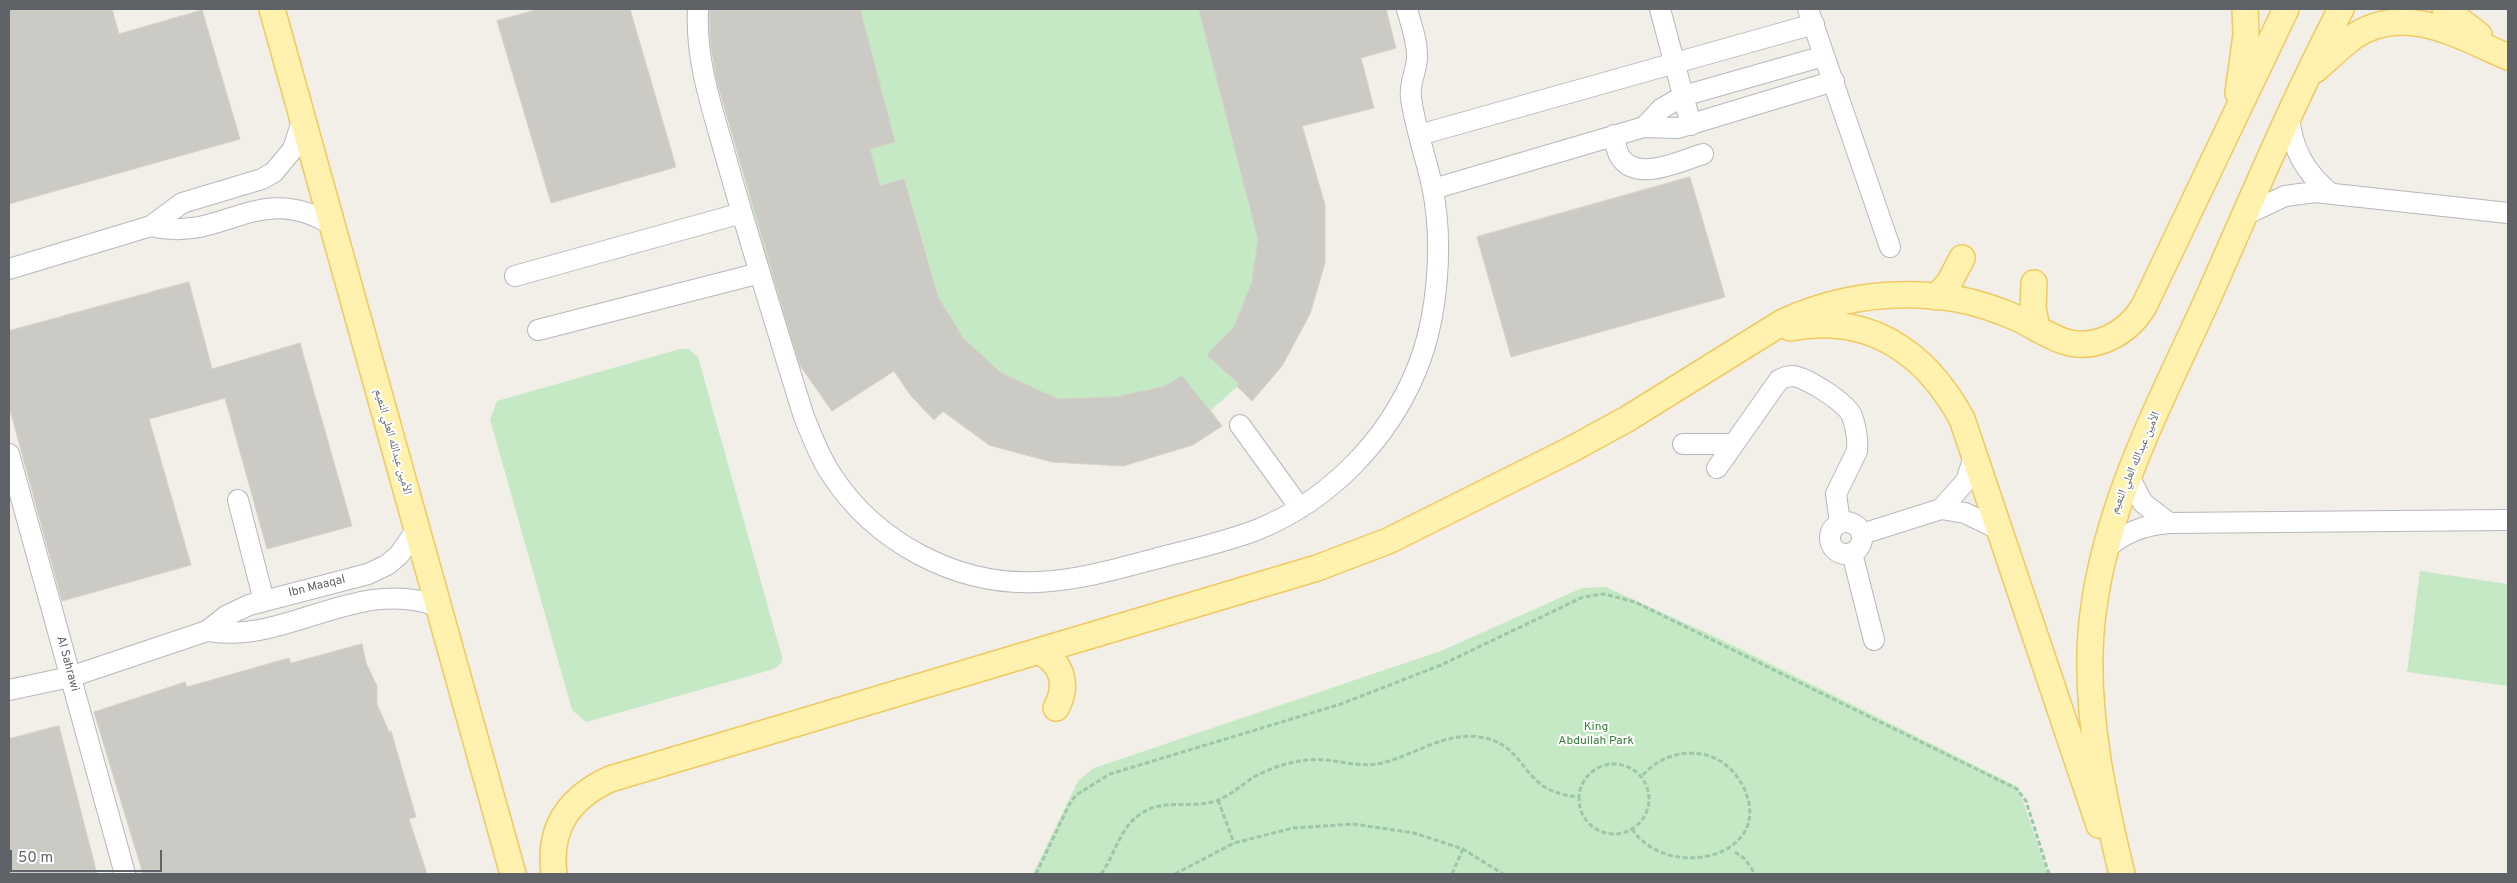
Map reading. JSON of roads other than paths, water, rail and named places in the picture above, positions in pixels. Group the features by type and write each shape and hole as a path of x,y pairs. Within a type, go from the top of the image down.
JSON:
{"main road":[{"name":"الأمين عبدالله العلي النعيم","path":"272,9 513,874"},
{"path":"2233,120 2243,64 2245,9"},
{"path":"554,874 553,850 564,814 576,799 591,787 1365,552 1601,434 1783,322 1832,303 1884,294 1936,296 1958,299 1992,308 2065,342 2081,344 2111,338 2136,319 2286,9"},
{"name":"الأمين عبدالله العلي النعيم","path":"2122,874 2099,760 2090,676 2092,625 2104,550 2128,475 2306,78 2341,9"},
{"path":"2445,9 2508,57"},
{"path":"2306,78 2362,33 2387,23 2406,21 2425,23 2508,57"},
{"path":"1936,296 1949,283 1962,258"},
{"path":"2034,283 2033,307 2037,329"},
{"path":"1760,336 1812,324 1838,325 1865,331 1890,341 1912,356 1932,374 1949,395 1962,419 2071,746 2118,874"},
{"path":"1038,651 1047,655 1060,670 1063,690 1056,708"}],"street":[{"path":"698,9 697,37 701,68 742,213 804,417 815,446 830,472 848,497 893,539 919,554 947,567 976,576 1006,581 1037,582 1103,573 1216,542 1259,528 1300,508 1337,481 1369,449 1395,412 1416,371 1430,328 1436,283 1437,238 1433,189 1410,94 1416,65 1416,46 1407,9"},
{"path":"1660,9 1690,125"},
{"path":"1419,135 1674,63 1811,16 1890,247"},
{"path":"1644,126 1661,108 1683,96 1824,56"},
{"path":"1433,189 1644,126 1667,129 1690,125 1834,81"},
{"path":"2289,116 2294,146 2300,159 2318,184 2330,193"},
{"path":"9,269 151,226 182,204 248,185 274,172 294,149 302,121"},
{"path":"1614,136 1618,154 1638,168 1655,169 1703,154"},
{"path":"248,185 256,210"},
{"path":"2245,215 2285,196 2315,192 2508,212"},
{"path":"151,226 164,229 191,230 256,210 288,208 303,211 332,225"},
{"path":"515,276 742,213"},
{"path":"538,330 760,273"},
{"path":"1718,468 1779,380 1786,376 1804,380 1842,403 1852,416 1858,444 1857,451 1836,494 1840,523"},
{"path":"1240,425 1300,508"},
{"path":"1684,444 1734,444"},
{"name":"Al Sahrawi","path":"9,454 125,874"},
{"path":"1941,509 1966,481 1974,457"},
{"path":"2128,475 2143,503 2169,523"},
{"path":"238,500 264,601"},
{"path":"1862,534 1941,509 1965,513 1998,529"},
{"path":"2104,550 2127,533 2141,527 2169,523 2508,520"},
{"path":"1840,523 1853,524 1862,534 1861,545 1852,554"},
{"path":"1840,523 1830,534 1830,541 1838,552 1852,554"},
{"name":"Ibn Maaqal","path":"9,690 70,677 207,631 238,610 264,601 368,574 387,565 399,555 417,529"},
{"path":"1852,554 1874,640"},
{"path":"368,574 359,587 361,594 373,599"},
{"path":"333,583 346,587 348,594 338,608"},
{"name":"Ibn Maaqal","path":"207,631 244,634 373,599 409,598 438,606"}],"park label":[{"name":"King Abdullah Park","path":"1596,735"}]}
